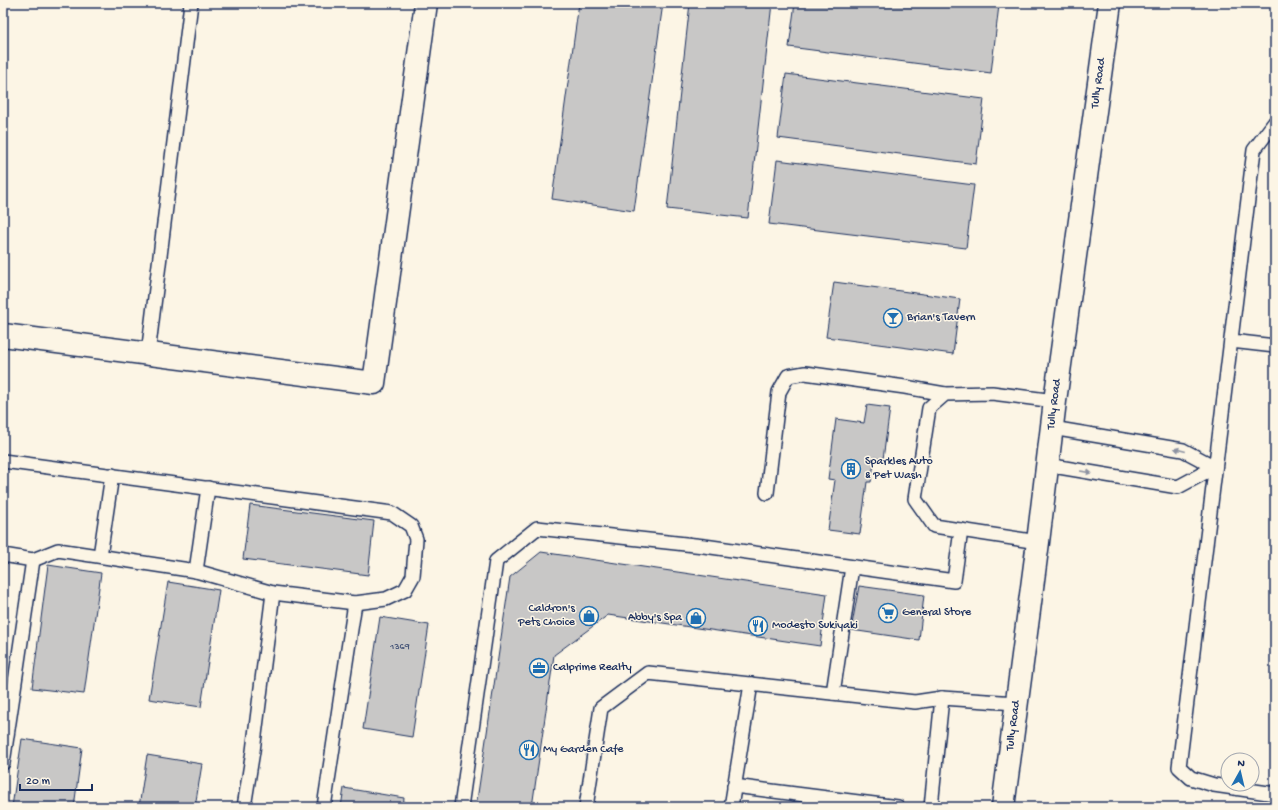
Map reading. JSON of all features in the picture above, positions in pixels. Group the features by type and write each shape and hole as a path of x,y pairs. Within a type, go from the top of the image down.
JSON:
{"main road":[{"path":"3,335 374,382 426,3"},
{"name":"Tully Road","path":"1003,807 1055,401 1110,3"}],"lane":[{"path":"148,354 191,3"},
{"path":"1275,122 1254,150 1178,767 1192,778 1214,785 1275,794"},
{"path":"1231,341 1275,346"},
{"path":"767,492 779,392 788,376 805,373 945,394 992,393 1055,401"},
{"path":"945,394 929,408 915,499 934,526 1038,542"},
{"path":"1052,428 1183,450 1215,467"},
{"path":"3,461 112,474 392,513 411,526 416,539 413,576 405,590 386,599 356,603 273,593 196,571 58,550 33,560 3,555"},
{"path":"1047,466 1178,487 1215,467"},
{"path":"100,556 112,474"},
{"path":"196,571 208,488"},
{"path":"461,807 496,561 536,528 704,546 954,581 961,530"},
{"path":"3,763 33,560"},
{"path":"832,693 852,567"},
{"path":"244,807 253,751 273,593"},
{"path":"324,807 356,603"},
{"path":"586,807 601,708 648,672 915,702 942,698 1016,703"},
{"path":"731,807 751,684"},
{"path":"931,807 942,698"},
{"path":"734,786 898,807"}],"building":[{"path":"579,3 663,3 634,211 552,199"},
{"path":"690,3 772,3 748,218 667,209"},
{"path":"795,3 984,3 999,5 991,73 789,47"},
{"path":"786,74 984,99 976,164 778,138"},
{"path":"777,160 974,185 966,248 769,224"},
{"name":"Brian's Tavern","path":"834,282 960,299 953,354 826,337"},
{"name":"Sparkles Auto & Pet Wash","path":"867,405 890,408 883,459 875,457 871,482 867,482 860,534 828,530 835,480 828,479 836,419 864,423"},
{"path":"250,505 374,521 368,575 243,559"},
{"path":"541,552 827,594 820,646 608,615 554,655 532,807 476,807 510,577"},
{"path":"48,565 101,573 84,694 32,688"},
{"path":"168,582 219,590 201,707 149,699"},
{"name":"General Store","path":"859,586 924,595 919,640 851,630"},
{"path":"380,617 429,625 412,737 363,729"},
{"path":"22,739 82,748 74,807 12,807"},
{"path":"147,755 202,764 195,807 139,807"},
{"path":"344,788 404,798 403,807 341,807"}],"place":[{"name":"Brian's Tavern","path":"893,318"},
{"name":"Sparkles Auto & Pet Wash","path":"851,469"},
{"name":"General Store","path":"888,613"},
{"name":"Caldron's Pets Choice","path":"589,616"},
{"name":"Abby's Spa","path":"696,618"},
{"name":"Modesto Sukiyaki","path":"758,626"},
{"name":"Calprime Realty","path":"539,668"},
{"name":"My Garden Cafe","path":"529,750"}]}
